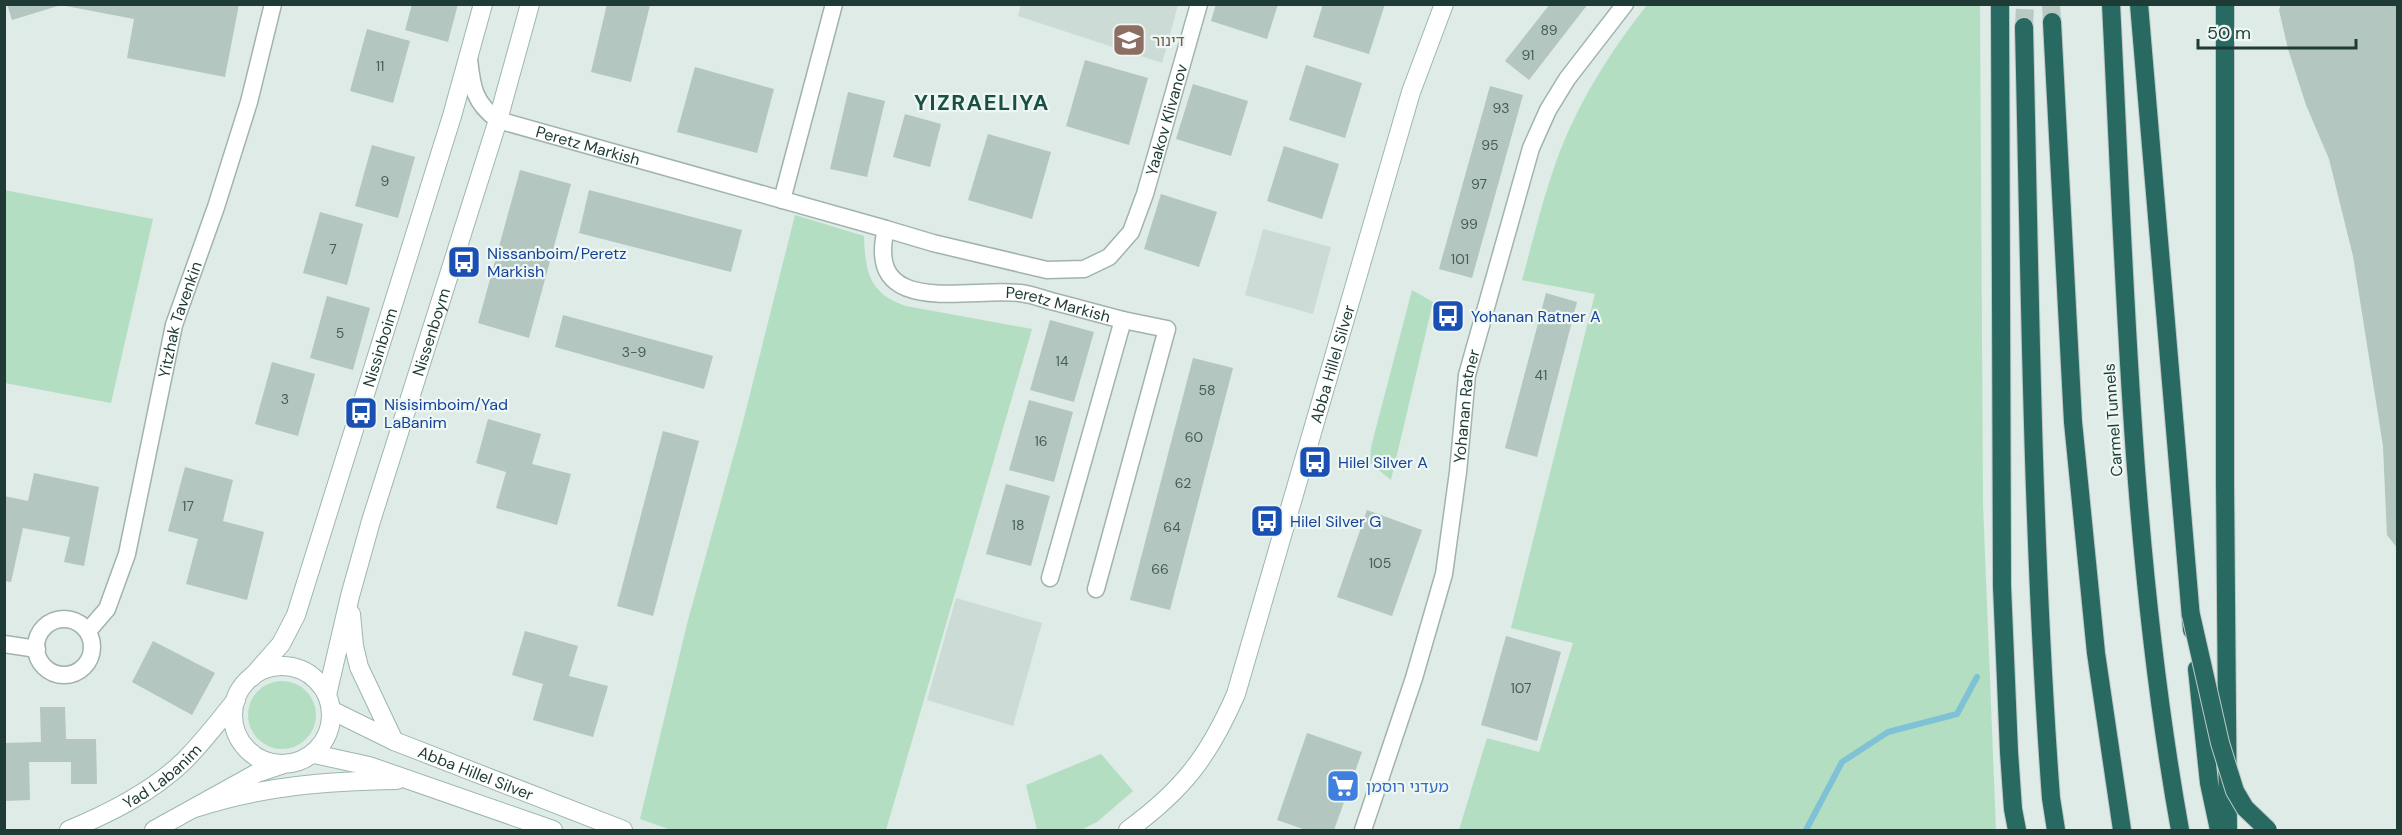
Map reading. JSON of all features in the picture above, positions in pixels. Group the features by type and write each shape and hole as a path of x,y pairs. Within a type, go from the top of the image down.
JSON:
{"highway":[{"path":"2000,4 2002,586 2009,752 2017,831"},
{"name":"Carmel Tunnels","path":"2111,4 2132,419 2154,656 2180,831"},
{"path":"2139,4 2191,615 2209,783 2225,826"},
{"path":"2225,4 2225,826"},
{"path":"2052,22 2073,422 2096,653 2121,828"},
{"path":"2024,27 2032,402 2039,595 2050,798 2056,831"},
{"path":"2191,615 2220,743 2235,791 2245,808 2268,831"}],"street":[{"name":"Yitzhak Tavenkin","path":"88,631 107,609 127,554 174,325 216,207 249,102 273,4"},
{"name":"Nissinboim","path":"252,677 281,644 296,615 469,58 483,4"},
{"name":"Nissenboym","path":"329,703 350,596 371,521 498,120 530,4"},
{"path":"782,200 834,4"},
{"name":"Yaakov Klivanov","path":"1131,232 1145,194 1199,4"},
{"name":"Abba Hillel Silver","path":"1128,831 1170,797 1192,772 1220,731 1236,694 1408,103 1444,4"},
{"name":"Yohanan Ratner","path":"1363,831 1414,678 1444,573 1458,472 1467,375 1531,148 1548,110 1567,79 1625,4"},
{"path":"469,58 473,89 480,104 498,120"},
{"name":"Peretz Markish","path":"498,120 933,243 1047,270 1084,269 1109,256 1131,232"},
{"name":"Peretz Markish","path":"886,229 882,245 884,262 891,280 907,289 927,294 1021,293 1123,321 1050,578"},
{"path":"1096,589 1167,328 1123,321"},
{"path":"350,596 354,646 359,667 394,741"},
{"path":"55,620 73,620 88,631 93,648 86,665 78,671 60,675 44,666 37,650 37,640 41,632 55,620"},
{"path":"4,644 37,650"},
{"path":"154,831 257,773 304,760 314,754 324,741 330,726 329,703 313,678 294,668 279,666 252,677 242,687 233,715 242,744 253,755 267,762 281,765"},
{"name":"Yad Labanim","path":"69,831 111,813 155,785 184,761 236,700"},
{"name":"Abba Hillel Silver","path":"329,703 394,741 623,831"},
{"name":"Abba Hillel Silver","path":"314,754 369,766 553,831"},
{"path":"195,808 233,797 316,783 408,779"}],"shaded area":[{"name":"דינור","path":"1021,4 1178,5 1162,63 1018,16"},
{"path":"1263,229 1331,247 1313,314 1245,295"},
{"path":"956,598 1042,623 1013,726 927,700"}],"green space":[{"path":"1647,5 1980,5 1983,504 1996,830 1459,830 1487,738 1539,752 1573,643 1511,628 1595,294 1522,280 1549,183 1568,131 1598,75"},
{"path":"4,190 153,219 111,403 5,383"},
{"path":"795,215 864,236 866,260 872,280 884,295 894,301 906,306 1032,329 886,830 671,830 640,819 688,620 744,418"},
{"path":"1412,290 1433,302 1391,480 1370,463 1371,447"},
{"path":"289,681 301,687 310,696 316,708 314,728 306,739 289,749 275,749 258,739 250,728 248,708 258,691 269,683"},
{"path":"1101,754 1133,791 1097,822 1081,830 1037,830 1026,785"}],"building":[{"path":"7,4 61,4 61,5 12,20"},
{"path":"66,4 239,4 225,77 127,58 134,19 66,6"},
{"path":"412,4 458,4 448,42 405,30"},
{"path":"607,4 650,5 631,82 591,72"},
{"path":"1216,4 1278,4 1267,39 1211,21"},
{"path":"1323,4 1385,4 1369,54 1313,37"},
{"path":"1550,4 1588,4 1529,80 1505,61"},
{"path":"2281,4 2398,4 2398,549 2387,535 2383,446 2353,256 2329,159 2306,105 2288,49 2279,10"},
{"path":"367,29 410,41 393,103 350,91"},
{"path":"1085,60 1148,78 1129,145 1066,126"},
{"path":"1306,65 1362,83 1345,138 1289,120"},
{"path":"695,67 774,89 757,153 677,132"},
{"path":"1193,84 1248,101 1231,156 1176,139"},
{"path":"1490,86 1523,95 1472,278 1439,269"},
{"path":"848,92 885,101 867,177 830,169"},
{"path":"905,114 941,124 930,167 893,157"},
{"path":"988,134 1051,152 1032,219 968,200"},
{"path":"372,145 415,157 398,218 355,206"},
{"path":"1284,146 1339,164 1322,219 1267,201"},
{"path":"520,170 571,184 529,338 478,323"},
{"path":"589,190 742,230 731,272 579,233"},
{"path":"1161,194 1217,212 1199,267 1144,249"},
{"path":"320,212 363,224 347,285 303,273"},
{"path":"1546,293 1577,302 1537,457 1505,448"},
{"path":"327,296 370,308 353,370 310,358"},
{"path":"563,315 713,356 704,389 555,347"},
{"path":"1050,320 1094,332 1074,402 1030,390"},
{"path":"1193,358 1233,368 1170,610 1130,600"},
{"path":"272,362 315,374 298,436 255,424"},
{"path":"1029,400 1073,412 1054,482 1009,470"},
{"path":"488,419 541,434 532,464 571,474 557,525 496,508 506,472 476,463"},
{"path":"663,431 699,441 653,616 617,606"},
{"path":"185,467 233,480 223,521 264,532 247,600 186,584 198,539 168,531"},
{"path":"34,473 99,487 84,566 64,562 70,537 23,528 11,582 4,581 4,496 28,501"},
{"path":"1006,484 1050,496 1031,566 986,554"},
{"path":"1367,510 1422,530 1392,616 1337,597"},
{"path":"525,631 578,646 569,676 608,686 593,737 533,720 543,684 512,675"},
{"path":"1506,636 1561,652 1537,741 1481,725"},
{"path":"153,641 215,673 192,715 132,682"},
{"path":"40,707 65,707 66,739 96,739 97,784 71,784 71,762 29,762 30,800 4,801 4,743 41,742"},
{"path":"1307,733 1362,752 1334,830 1306,830 1277,820"}],"waterway":[{"path":"1806,830 1842,762 1888,732 1957,714 1977,677"}],"tunnel":[{"path":"2024,27 2025,4"},
{"path":"2051,4 2052,22"}],"place":[{"name":"דינור","path":"1129,40"},
{"name":"Nissanboim/Peretz Markish","path":"464,262"},
{"name":"Yohanan Ratner A","path":"1448,316"},
{"name":"Nisisimboim/Yad LaBanim","path":"361,413"},
{"name":"Hilel Silver A","path":"1315,462"},
{"name":"Hilel Silver G","path":"1267,521"},
{"name":"מעדני רוסמן","path":"1343,786"}],"district":[{"name":"YIZRAELIYA","path":"982,102"}]}
